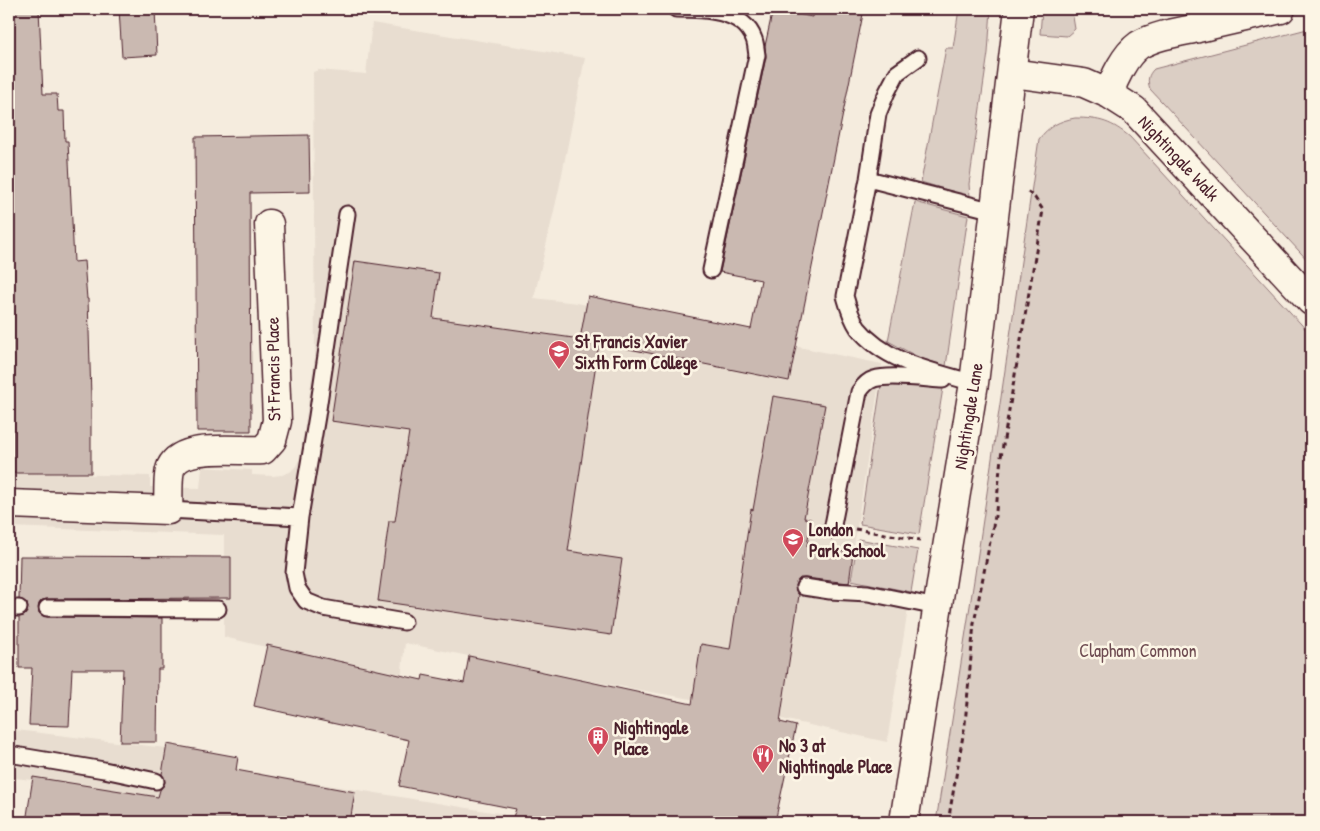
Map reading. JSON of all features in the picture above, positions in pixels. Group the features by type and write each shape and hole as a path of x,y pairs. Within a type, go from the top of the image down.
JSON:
{"street":[{"name":"Nightingale Lane","path":"904,822 974,383 1019,9"},
{"path":"1109,94 1113,80 1120,68 1138,46 1154,38 1282,9"},
{"name":"Nightingale Walk","path":"1012,73 1084,83 1109,94 1134,110 1311,301"},
{"name":"St Francis Place","path":"168,510 170,469 176,460 184,454 209,450 263,450 272,440 277,421 269,224"},
{"path":"9,504 168,510"}],"lane":[{"path":"676,9 714,12 732,16 746,26 754,38 757,55 711,270"},
{"path":"918,58 897,73 878,114 868,178 845,296 858,327 874,344 912,365 974,383"},
{"path":"868,178 994,211"},
{"path":"347,214 318,416 300,517 294,573 297,588 306,600 323,608 404,622"},
{"path":"833,528 859,392 865,384 874,378 899,377 974,383"},
{"path":"168,510 300,517"},
{"path":"804,587 830,591 868,593 937,608"},
{"path":"47,608 218,609"},
{"path":"9,754 156,781"}],"path":[{"path":"948,822 965,724 974,623 996,511 1001,457 1043,210 1035,198 1023,187"},
{"path":"833,528 928,542"}],"shaded area":[{"name":"St Francis Xavier Sixth Form College","path":"372,23 585,58 559,189 534,298 577,303 882,364 846,599 908,609 887,742 691,699 595,682 405,643 401,679 224,637 224,535 9,527 9,473 150,476 150,487 200,488 202,467 252,470 252,475 273,476 290,472 296,466 300,458 315,356 313,72 319,70 366,74"},
{"path":"16,730 166,748 167,744 238,757 236,770 504,814 501,822 26,822 32,780 15,778"}],"green space":[{"path":"959,9 991,9 988,53 969,184 970,197 921,182 946,48 953,48"},
{"path":"1042,9 1069,9 1073,17 1075,29 1067,36 1040,34"},
{"path":"1311,28 1311,264 1150,89 1148,80 1154,69"},
{"name":"Clapham Common","path":"1075,118 1092,119 1111,124 1130,137 1311,335 1311,822 936,822 975,574 1039,139 1055,125"},
{"path":"915,202 968,216 946,366 920,358 888,341"},
{"path":"881,385 943,388 919,534 860,524"},
{"path":"858,539 918,550 911,592 851,580"}],"building":[{"path":"9,9 39,9 43,94 57,94 58,111 64,111 65,141 68,141 74,262 84,261 88,299 91,473 13,473 13,383 9,319"},
{"path":"119,9 155,9 157,55 122,57"},
{"path":"773,9 812,17 813,9 864,9 789,381 599,343 568,551 622,559 611,635 378,601 389,521 395,521 409,432 331,421 355,261 439,273 433,318 580,339 588,296 751,329 761,280 720,272 766,57 765,46"},
{"path":"309,135 310,192 250,193 251,431 197,431 195,137"},
{"name":"Nightingale Place","path":"773,396 825,405 804,518 811,519 807,546 853,553 849,583 800,578 795,585 799,595 780,722 796,726 775,822 511,822 516,809 399,786 409,740 254,706 267,645 422,680 423,675 464,683 469,656 692,704 701,644 730,649 751,509 753,510"},
{"path":"20,556 231,557 231,598 47,599 42,600 39,604 39,613 47,617 162,618 162,669 158,669 157,742 120,742 123,669 72,669 69,726 29,725 32,668 19,668 19,617 24,616 28,608 27,603 19,599"},
{"path":"167,744 238,757 236,770 355,792 350,822 26,822 33,777 158,797 165,782 162,774"}],"place":[{"name":"St Francis Xavier Sixth Form College","path":"559,370"},
{"name":"London Park School","path":"793,558"},
{"name":"Nightingale Place","path":"598,756"},
{"name":"No 3 at Nightingale Place","path":"763,774"}]}
